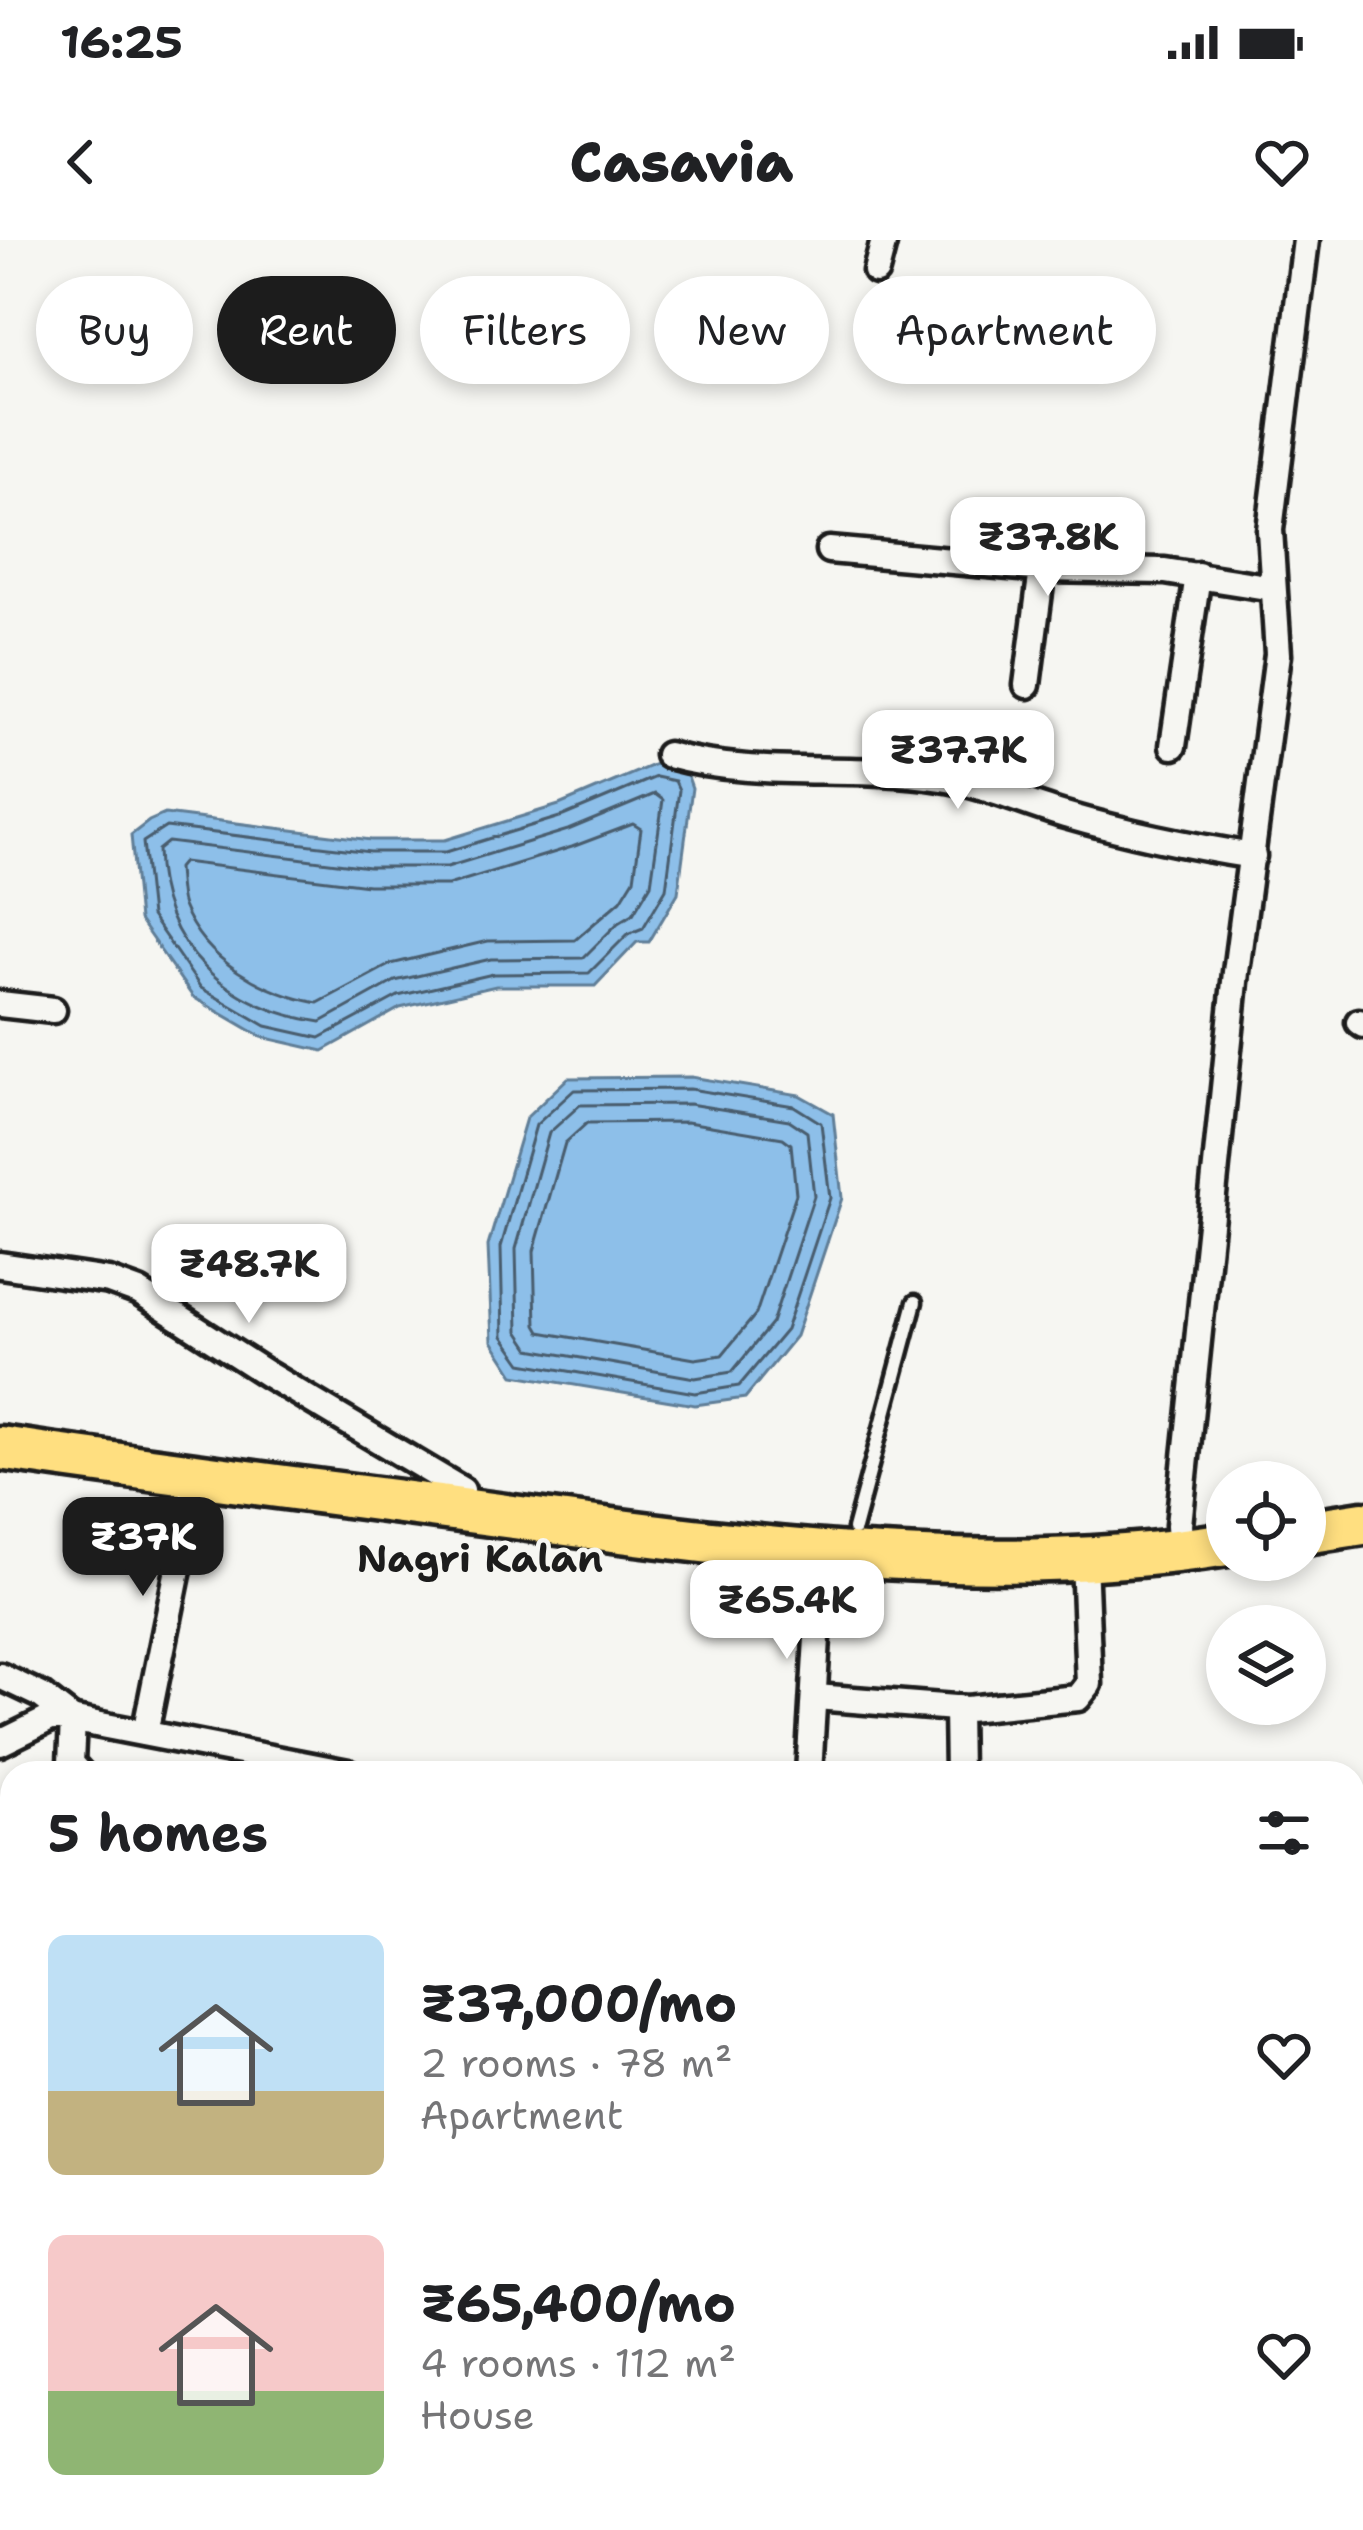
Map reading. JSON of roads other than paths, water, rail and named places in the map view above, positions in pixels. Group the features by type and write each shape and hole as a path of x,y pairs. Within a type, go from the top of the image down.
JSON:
{"highway":[{"path":"0,1429 627,1510 838,1541 919,1559 1084,1558 1180,1538 1206,1527"},
{"path":"0,1448 197,1475 838,1541 1087,1532 1206,1541"},
{"path":"1326,1504 1363,1499"},
{"path":"1326,1529 1363,1523"}],"street":[{"path":"876,271 884,240"},
{"path":"1180,1538 1236,972 1278,654 1270,530 1306,240"},
{"path":"829,550 1198,575 1273,588"},
{"path":"1027,685 1042,568"},
{"path":"1173,746 1198,575"},
{"path":"668,755 713,767 899,772 948,778 1116,829 1253,856"},
{"path":"0,1004 53,1010"},
{"path":"0,1264 109,1281 139,1292 267,1375 462,1490"},
{"path":"145,1733 197,1475"},
{"path":"810,1761 838,1541"},
{"path":"816,1697 957,1708 1046,1703 1086,1693 1084,1558"},
{"path":"0,1676 43,1696 73,1720"},
{"path":"957,1708 958,1761"},
{"path":"0,1743 52,1718 277,1761"},
{"path":"71,1761 73,1720"}],"lane":[{"path":"838,1541 915,1303"}],"water":[{"path":"655,764 686,771 692,788 678,893 649,942 637,942 595,986 496,986 400,1008 323,1051 262,1037 193,997 139,920 131,835 165,814 371,840 445,840 559,805"},
{"path":"691,1077 799,1095 833,1114 842,1198 796,1336 745,1398 695,1405 514,1375 492,1341 488,1246 526,1118 568,1078"}],"district":[{"name":"Nagri Kalan","path":"480,1558"}]}
